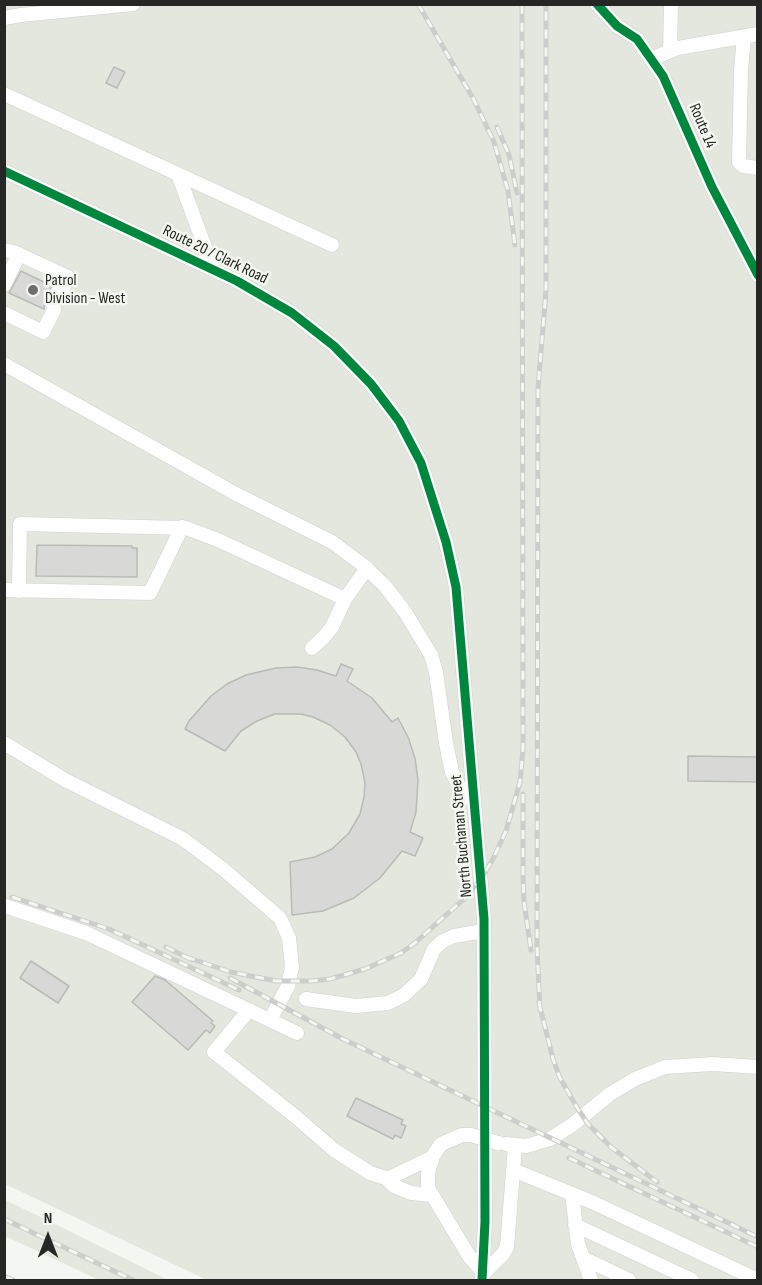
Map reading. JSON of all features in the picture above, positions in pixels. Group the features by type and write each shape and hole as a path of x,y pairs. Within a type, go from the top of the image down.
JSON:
{"street":[{"path":"5,19 13,4"},
{"path":"5,19 133,4"},
{"name":"Route 14","path":"597,4 617,26 637,39 663,76 711,188 758,275"},
{"path":"670,51 671,4"},
{"path":"651,59 696,44 751,35 741,70 739,162 742,166 758,168"},
{"path":"4,94 332,245"},
{"name":"Route 20 / Clark Road","path":"4,171 213,269 292,313 315,330 353,365 387,404"},
{"path":"178,174 213,269"},
{"path":"4,250 19,254 65,284 57,293 53,303 54,310 43,332 4,314"},
{"path":"4,285 19,254"},
{"path":"4,364 236,494 332,542 367,568 385,586 405,612 431,655 436,672 452,772 460,790 474,802"},
{"name":"North Buchanan Street","path":"387,404 399,421 421,464 454,573 484,931 485,1231 483,1277"},
{"path":"19,591 20,524 182,527 218,540 345,599"},
{"path":"4,590 150,593 182,527"},
{"path":"312,648 332,627 345,599 367,568"},
{"path":"4,743 65,780 183,839 223,868 280,918 289,938 292,967 288,986 270,1020"},
{"path":"5,906 86,933 297,1033"},
{"path":"306,999 356,1006 388,1003 404,995 421,979 434,949 443,941 454,936 484,931"},
{"path":"249,1010 214,1052 334,1150 370,1173 389,1179 433,1157"},
{"path":"515,1146 507,1247 483,1277 428,1188 428,1173 433,1157 441,1144 462,1135 471,1135 515,1146 539,1143 572,1125 610,1094 635,1079 665,1067 713,1064 758,1067"},
{"path":"513,1170 572,1194 758,1280"},
{"path":"389,1179 388,1181 394,1186 411,1193 431,1195"},
{"path":"572,1194 578,1244 591,1281"},
{"path":"575,1225 692,1281"},
{"path":"583,1258 630,1281"}],"shaded area":[{"path":"4,5 757,5 757,1280 207,1280 5,1184"},
{"path":"5,1200 168,1280 99,1280 5,1236"}],"building":[{"path":"114,67 125,72 117,88 106,83"},
{"name":"Patrol Division - West","path":"21,271 52,286 45,300 44,309 9,293"},
{"path":"37,545 132,546 132,548 137,548 137,577 36,576"},
{"path":"341,664 353,669 347,681 372,698 392,722 398,718 408,737 415,758 418,780 416,812 410,832 423,838 415,856 402,851 380,878 354,898 323,911 292,915 290,862 315,857 332,849 349,833 360,814 365,783 356,752 345,737 330,725 301,714 275,714 257,721 241,731 225,751 185,729 189,721 211,696 227,684 246,675 276,668 297,667 336,676"},
{"path":"688,756 758,757 758,782 688,781"},
{"path":"31,961 69,986 58,1003 20,978"},
{"path":"155,976 165,980 213,1021 211,1023 215,1026 210,1033 206,1030 188,1050 132,1002"},
{"path":"356,1098 403,1120 401,1124 406,1126 401,1138 395,1135 393,1139 347,1116"}],"railway":[{"path":"418,4 474,100 494,142 508,191 515,245"},
{"path":"186,957 231,972 276,981 330,979 365,969 401,953 464,899 481,879 506,831 520,782 523,749 522,4"},
{"path":"540,1010 537,947 538,388 546,291 546,4"},
{"path":"497,127 509,155 517,193"},
{"path":"523,794 524,902 531,950"},
{"path":"12,897 109,929 239,990"},
{"path":"166,947 192,960"},
{"path":"230,978 343,1039 758,1237"},
{"path":"539,1003 553,1059 560,1078 578,1109 588,1124 611,1147 657,1182"},
{"path":"569,1158 758,1247"},
{"path":"4,1219 133,1280"},
{"path":"4,1276 13,1280"}],"cycle path":[{"path":"597,4 617,26 637,39 663,76 712,187 758,275"},
{"path":"4,171 237,281 292,313 334,346 371,384 399,421 421,463 446,542 456,587 484,919 485,1222 482,1280"}],"place":[{"name":"Patrol Division - West","path":"33,290"}]}
